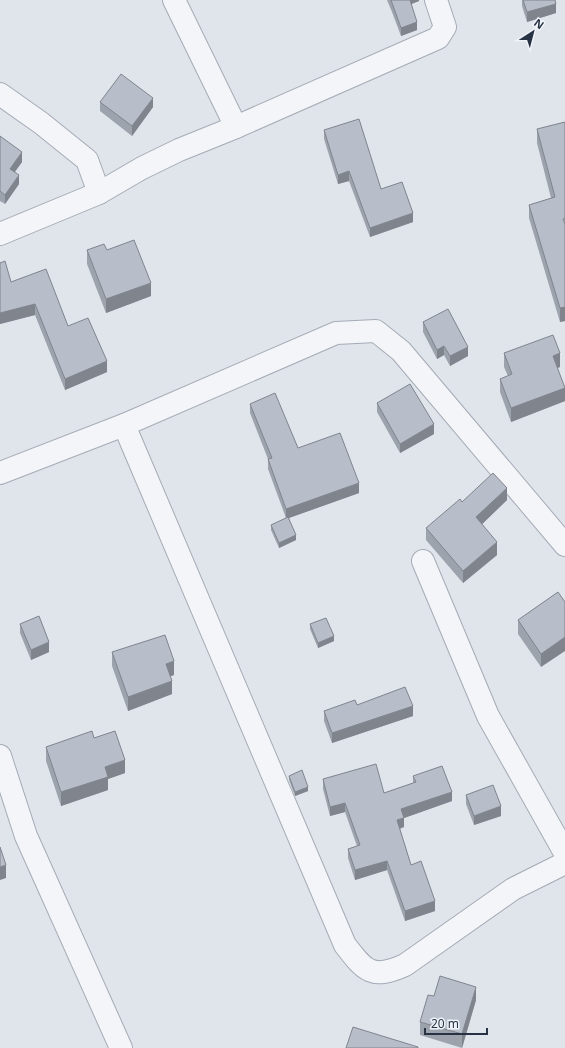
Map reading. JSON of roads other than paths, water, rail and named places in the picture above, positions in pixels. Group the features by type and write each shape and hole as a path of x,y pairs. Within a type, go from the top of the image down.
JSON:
{"street":[{"path":"174,0 236,127"},
{"path":"0,234 99,193 142,168 173,153 236,127 438,38 445,27 436,0"},
{"path":"0,94 41,123 87,160 99,193"},
{"path":"0,473 124,425 336,333 376,331 401,352 565,545"},
{"path":"124,425 345,945 359,963 374,972 389,972 405,965 513,889 565,863"},
{"path":"423,561 488,716 565,853"},
{"path":"0,756 26,836 121,1048"}]}
